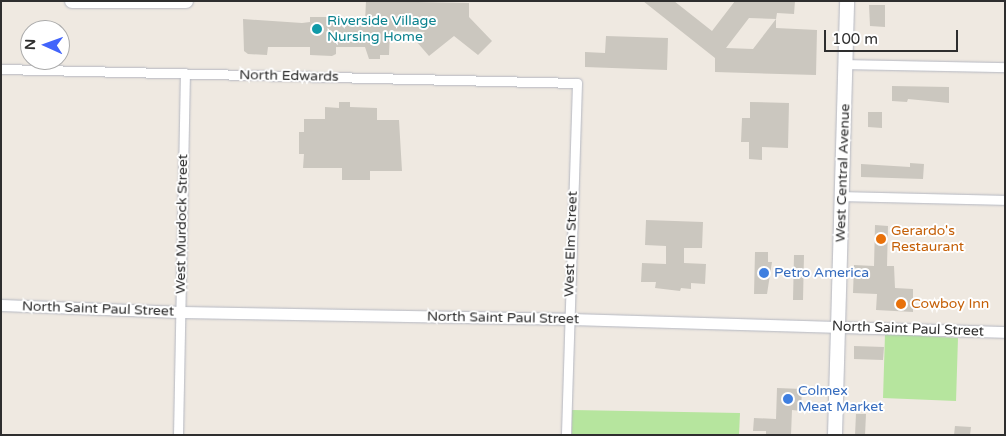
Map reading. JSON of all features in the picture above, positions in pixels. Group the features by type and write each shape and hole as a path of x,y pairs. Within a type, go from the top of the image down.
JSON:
{"main road":[{"path":"72,1 186,1"},
{"name":"West Central Avenue","path":"835,435 847,1"}],"street":[{"path":"846,64 1005,67"},
{"name":"North Edwards","path":"1,69 577,83"},
{"name":"West Murdock Street","path":"178,435 185,74"},
{"name":"West Elm Street","path":"566,435 568,319 577,83"},
{"path":"842,196 1005,200"},
{"name":"North Saint Paul Street","path":"1,305 181,312 568,319 1005,332"}],"green space":[{"path":"885,334 958,338 956,401 883,398"},
{"path":"572,410 740,413 739,435 572,435"}],"building":[{"name":"Riverside Village Nursing Home","path":"366,1 469,3 469,17 492,41 478,55 454,36 429,56 416,41 425,32 390,31 389,55 380,55 380,59 369,59 365,47 336,47 336,54 332,56 310,55 310,47 268,47 267,55 248,54 244,51 243,19 302,23 310,22 310,17 332,17 332,22 365,22"},
{"path":"643,1 674,1 712,31 735,1 795,1 794,14 777,13 776,28 817,30 816,75 715,72 715,58","holes":["749,18 776,19 753,49 726,48"]},
{"path":"869,5 885,5 885,27 870,26"},
{"path":"606,36 668,38 667,70 585,67 585,52 605,53"},
{"path":"892,86 949,87 949,103 908,99 907,102 892,101"},
{"path":"339,102 350,102 350,107 377,108 377,120 399,120 402,171 370,171 370,180 342,180 342,168 303,168 304,154 299,154 299,132 304,132 304,119 325,119 325,107 339,108"},
{"path":"750,102 789,103 788,148 762,147 762,160 749,159 749,142 741,142 742,118 750,118"},
{"path":"868,112 882,112 882,128 868,127"},
{"path":"910,163 924,164 923,179 861,177 861,164 910,167"},
{"path":"646,220 703,222 702,248 684,248 684,263 706,264 705,284 691,283 691,289 681,288 680,291 655,288 656,282 641,282 642,263 666,264 666,246 645,245"},
{"path":"875,225 888,226 887,266 894,266 895,288 913,289 913,312 876,310 877,294 853,293 854,265 874,266"},
{"path":"755,252 768,252 768,262 772,262 767,294 754,294"},
{"path":"794,255 804,255 803,300 793,300"},
{"path":"854,346 884,347 883,360 854,359"},
{"path":"777,388 802,389 801,411 792,410 791,435 766,435 766,431 753,431 754,418 776,419"},
{"path":"856,414 866,414 865,435 855,435"},
{"path":"955,426 971,427 970,435 954,435"}],"place":[{"name":"Riverside Village Nursing Home","path":"317,29"},
{"name":"Gerardo's Restaurant","path":"881,239"},
{"name":"Petro America","path":"764,273"},
{"name":"Cowboy Inn","path":"901,304"},
{"name":"Colmex Meat Market","path":"788,399"}]}
